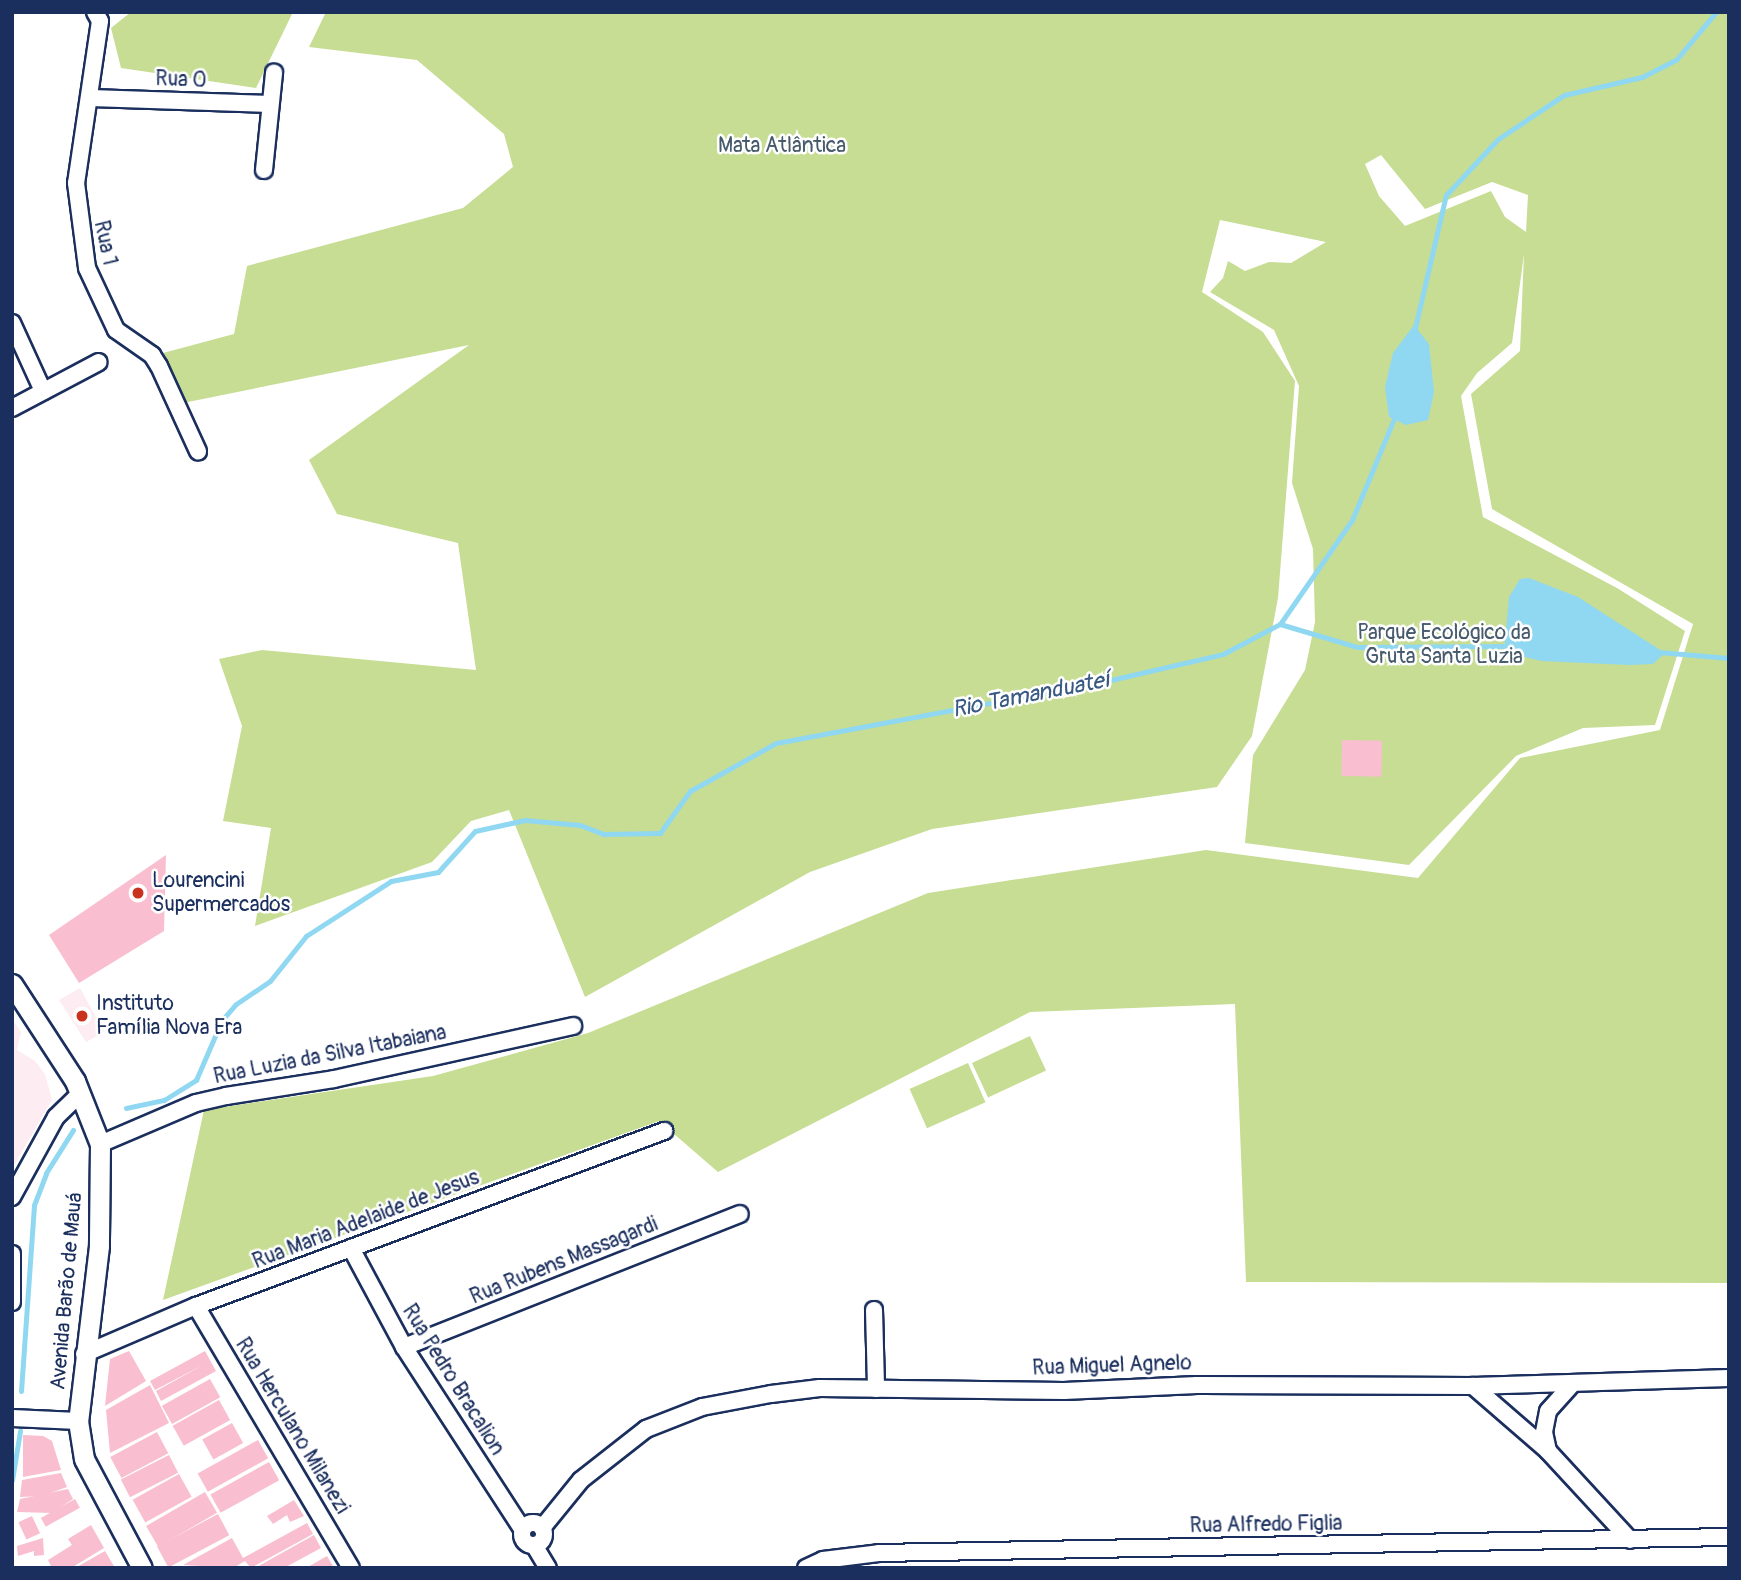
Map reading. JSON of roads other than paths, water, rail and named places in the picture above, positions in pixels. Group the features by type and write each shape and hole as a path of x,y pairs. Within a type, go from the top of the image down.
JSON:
{"street":[{"name":"Rua 1","path":"94,12 100,21 91,98 80,138 76,183 87,268 116,330 152,355 159,366 198,451"},
{"path":"264,170 274,73"},
{"name":"Rua 0","path":"91,98 270,104"},
{"path":"12,323 43,391"},
{"path":"12,408 99,362"},
{"name":"Avenida Barão de Mauá","path":"12,984 80,1094 100,1144 99,1246 84,1353 78,1421 84,1458 142,1568"},
{"name":"Rua Luzia da Silva Itabaiana","path":"100,1144 216,1098 334,1079 573,1026"},
{"path":"12,1197 46,1132 80,1094"},
{"name":"Rua Maria Adelaide de Jesus","path":"84,1353 197,1306 664,1131"},
{"name":"Rua Rubens Massagardi","path":"404,1346 740,1214"},
{"name":"Rua Pedro Bracalion","path":"351,1248 404,1346 523,1530"},
{"path":"12,1254 12,1302"},
{"name":"Rua Herculano Milanezi","path":"197,1306 351,1568"},
{"path":"874,1310 876,1389"},
{"name":"Rua Miguel Agnelo","path":"542,1528 582,1480 646,1429 702,1407 771,1394 820,1388 1064,1391 1342,1383 1473,1386 1729,1378"},
{"path":"1548,1451 1544,1432 1548,1411 1572,1384"},
{"path":"1473,1386 1548,1451 1630,1539"},
{"path":"12,1418 78,1421"},
{"path":"534,1545 544,1536 542,1528 531,1524 523,1530 524,1541 534,1545 548,1568"},
{"name":"Rua Alfredo Figlia","path":"806,1568 823,1560 879,1553 1729,1537"}],"water":[{"path":"1414,325 1429,344 1434,392 1428,420 1406,425 1389,417 1385,387 1393,353"},
{"path":"1529,578 1578,597 1665,653 1653,664 1629,665 1541,661 1504,652 1509,597 1520,579"}],"waterway":[{"name":"Rio Tamanduateí","path":"1414,332 1446,195 1498,139 1564,95 1642,77 1676,60 1716,12"},
{"name":"Rio Tamanduateí","path":"126,1108 164,1100 196,1080 222,1020 236,1004 270,981 306,936 391,881 438,872 475,831 525,820 580,825 604,834 660,833 690,791 776,743 1102,682 1223,654 1280,624 1352,520 1395,416"},
{"path":"1280,624 1357,647 1508,646"},
{"path":"1659,652 1729,658"},
{"name":"Rio Tamanduateí","path":"21,1391 34,1205 46,1173 73,1130"},
{"name":"Rio Tamanduateí","path":"12,1480 20,1431"}],"place":[{"name":"Lourencini Supermercados","path":"138,893"},
{"name":"Instituto Família Nova Era","path":"82,1016"}],"park label":[{"name":"Mata Atlântica","path":"782,146"},
{"name":"Parque Ecológico da Gruta Santa Luzia","path":"1444,645"}]}
